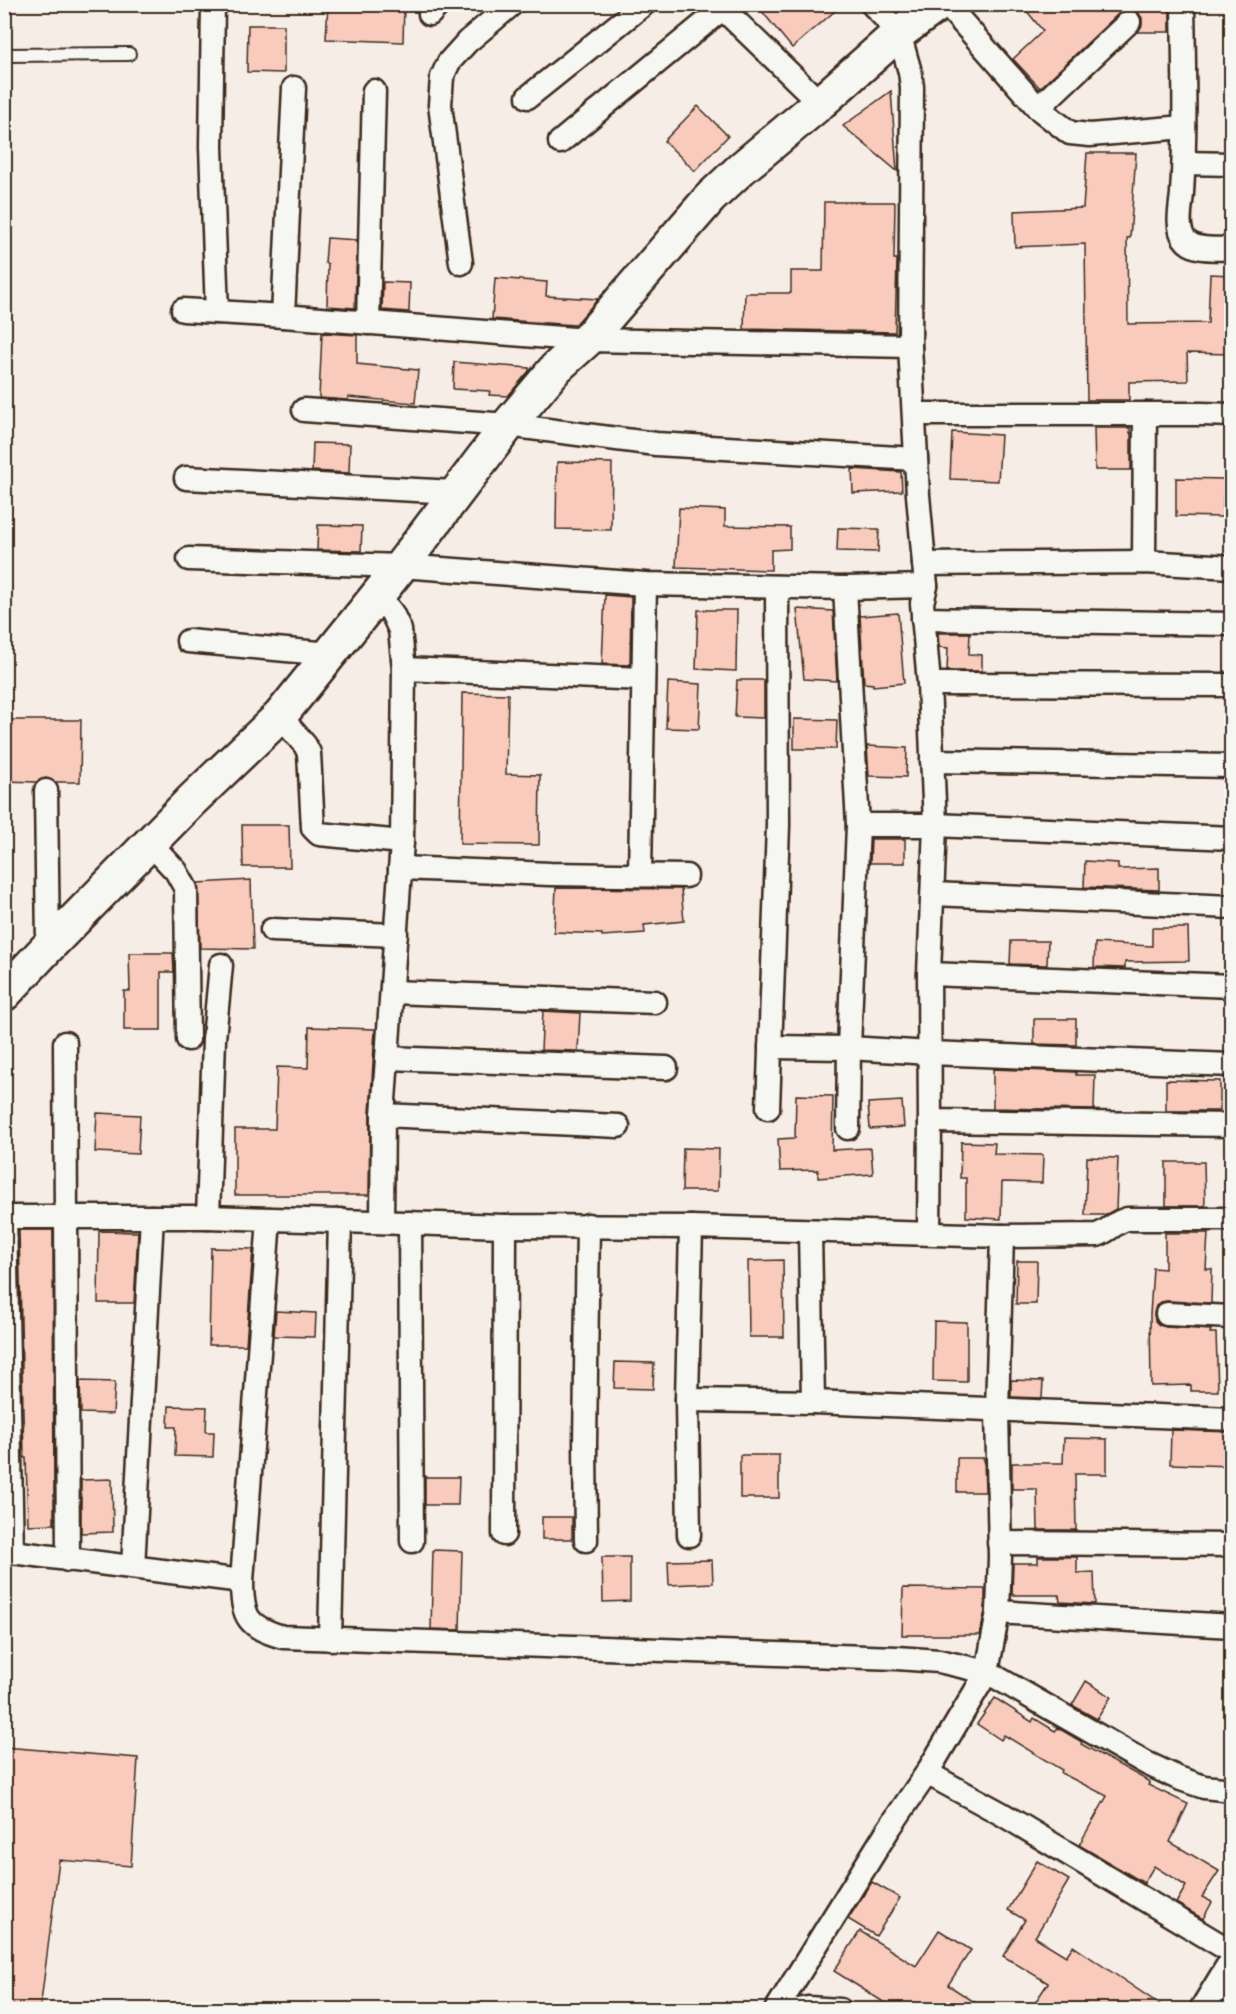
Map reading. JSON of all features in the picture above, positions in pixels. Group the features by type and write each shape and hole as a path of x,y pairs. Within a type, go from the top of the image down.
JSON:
{"street":[{"path":"213,4 211,147 217,312"},
{"path":"461,263 440,105 442,77 449,62 467,42 512,4"},
{"path":"528,97 644,4"},
{"path":"872,4 899,33 912,87 910,346 926,586 922,603 929,684 935,825 929,974 929,1233"},
{"path":"4,994 150,843 280,717 401,566 508,425 556,369 587,340 710,198 741,168 820,103 899,33 939,4"},
{"path":"946,4 1038,108 1070,133 1079,135 1184,128"},
{"path":"1183,4 1184,163 1180,227 1185,240 1190,244 1198,247 1232,249"},
{"path":"560,142 720,7 820,103"},
{"path":"1038,108 1129,22"},
{"path":"283,316 294,88"},
{"path":"368,323 374,91"},
{"path":"1184,163 1232,164"},
{"path":"183,310 587,340 910,346"},
{"path":"304,410 508,425 656,444 916,459"},
{"path":"915,414 1232,415"},
{"path":"1144,562 1145,414"},
{"path":"186,478 455,492"},
{"path":"189,559 401,566 645,584 845,588 926,586"},
{"path":"924,564 1144,562 1232,567"},
{"path":"640,875 645,584"},
{"path":"768,1108 778,825 777,587"},
{"path":"845,588 858,825 848,1128"},
{"path":"378,595 400,630 404,669 402,842 383,1115 382,1221"},
{"path":"923,619 1232,624"},
{"path":"188,641 330,654"},
{"path":"404,669 643,679"},
{"path":"929,684 1232,685"},
{"path":"280,717 305,745 309,753 313,828 319,834 402,842"},
{"path":"932,761 1232,766"},
{"path":"46,791 48,947"},
{"path":"858,825 935,825 1232,838"},
{"path":"150,843 176,871 186,889 188,1039"},
{"path":"400,868 686,876"},
{"path":"933,894 1232,907"},
{"path":"272,930 396,935"},
{"path":"208,1216 214,1039 221,965"},
{"path":"929,974 1232,986"},
{"path":"392,992 655,1002"},
{"path":"65,1043 68,1216 68,1560"},
{"path":"770,1047 849,1048 1232,1065"},
{"path":"387,1058 666,1068"},
{"path":"383,1115 618,1126"},
{"path":"930,1120 1232,1125"},
{"path":"242,1581 8,1551 5,1216 208,1216 505,1226 691,1227 1002,1236 1097,1235 1105,1232 1115,1222 1127,1218 1232,1219"},
{"path":"133,1567 152,1216"},
{"path":"269,1219 242,1581 245,1612 251,1621 264,1632 283,1637 939,1661 987,1672 1146,1763 1178,1778 1204,1787 1232,1790"},
{"path":"330,1639 340,1220"},
{"path":"410,1223 412,1541"},
{"path":"586,1540 588,1225"},
{"path":"504,1534 505,1226"},
{"path":"688,1535 687,1400 691,1227"},
{"path":"810,1232 813,1401"},
{"path":"776,2010 888,1830 927,1773 987,1672 998,1612 997,1410 1002,1236"},
{"path":"1167,1314 1232,1317"},
{"path":"687,1400 813,1401 1232,1419"},
{"path":"999,1543 1232,1545"},
{"path":"998,1612 1232,1626"},
{"path":"927,1773 1002,1814 1232,1952"},
{"path":"1210,2008 1232,1969"},
{"path":"799,2010 808,2008 840,2010"}],"lane":[{"path":"4,55 129,54"}],"building":[{"path":"328,4 404,4 403,42 326,39"},
{"path":"756,4 843,4 792,48"},
{"path":"1021,4 1170,4 1170,32 1138,32 1142,25 1142,18 1130,7 1120,12 1040,88 1013,59 1043,31"},
{"path":"248,25 284,25 284,73 247,72"},
{"path":"891,91 897,171 843,126"},
{"path":"698,106 728,136 695,171 664,141"},
{"path":"1087,153 1136,153 1130,238 1127,238 1128,324 1208,323 1210,274 1232,275 1232,354 1187,353 1188,381 1129,382 1129,400 1087,400 1085,244 1015,247 1014,211 1083,208"},
{"path":"824,202 895,202 894,259 897,259 895,332 744,329 745,293 791,293 791,271 823,271"},
{"path":"327,238 357,240 355,308 327,306 328,264 325,263"},
{"path":"495,278 547,282 546,296 598,299 575,325 492,319"},
{"path":"383,282 410,283 409,312 382,310"},
{"path":"322,333 357,335 357,364 418,370 415,403 348,397 348,400 319,398"},
{"path":"454,362 529,368 529,371 508,396 489,395 490,391 453,389"},
{"path":"1094,428 1130,428 1131,470 1095,470"},
{"path":"952,432 1001,435 998,481 950,479"},
{"path":"313,443 350,444 349,473 312,471"},
{"path":"557,462 612,463 611,530 556,529"},
{"path":"852,469 901,472 902,491 853,493"},
{"path":"1176,478 1224,479 1223,517 1176,516"},
{"path":"679,508 725,510 725,526 790,527 790,549 771,550 771,570 676,567"},
{"path":"318,525 362,526 361,551 317,550"},
{"path":"838,528 879,529 878,552 837,551"},
{"path":"605,595 631,597 630,665 602,664"},
{"path":"797,609 833,611 837,681 804,679"},
{"path":"698,610 737,610 736,671 696,669"},
{"path":"898,613 904,683 873,686 873,684 864,683 860,616"},
{"path":"938,633 970,633 969,654 982,655 982,671 947,671 948,648 939,647"},
{"path":"737,680 764,680 764,718 735,717"},
{"path":"668,682 701,684 699,729 666,728"},
{"path":"462,693 508,694 506,774 540,775 539,845 460,844"},
{"path":"794,719 837,720 836,749 794,749"},
{"path":"4,720 81,720 80,782 55,782 46,778 37,782 4,781"},
{"path":"867,746 907,748 906,777 869,776"},
{"path":"242,825 289,825 290,867 243,867"},
{"path":"871,839 905,839 905,863 870,863"},
{"path":"1085,861 1118,863 1118,869 1159,868 1159,890 1084,887"},
{"path":"251,880 253,949 200,948 198,883"},
{"path":"556,888 681,889 684,921 644,925 645,933 602,936 602,934 554,932"},
{"path":"1152,928 1188,928 1189,961 1125,962 1125,968 1094,967 1095,943 1152,946"},
{"path":"1011,941 1048,941 1047,965 1010,964"},
{"path":"129,953 173,953 174,972 161,972 161,1030 124,1030 124,991 130,991"},
{"path":"543,1011 580,1013 578,1051 541,1050"},
{"path":"1034,1019 1076,1019 1076,1045 1034,1044"},
{"path":"309,1027 375,1029 370,1114 369,1195 235,1195 235,1129 275,1129 277,1067 308,1068"},
{"path":"993,1069 1076,1072 1076,1075 1095,1075 1094,1110 993,1108"},
{"path":"1166,1080 1220,1081 1220,1111 1166,1111"},
{"path":"796,1095 833,1096 832,1150 871,1148 873,1174 818,1178 818,1170 780,1171 778,1139 795,1138"},
{"path":"902,1101 904,1127 870,1129 868,1103"},
{"path":"97,1113 140,1115 138,1154 95,1152"},
{"path":"961,1142 995,1143 994,1154 1043,1155 1042,1183 1002,1182 1001,1219 966,1217 966,1178 960,1178"},
{"path":"683,1148 719,1149 718,1191 682,1191"},
{"path":"1087,1157 1118,1158 1116,1209 1105,1215 1085,1215"},
{"path":"1166,1162 1204,1162 1205,1206 1166,1206"},
{"path":"19,1230 53,1230 54,1524 28,1525 26,1458 24,1458"},
{"path":"99,1231 138,1232 134,1303 98,1303"},
{"path":"1165,1233 1208,1233 1206,1269 1212,1269 1211,1303 1161,1302 1156,1306 1154,1314 1155,1321 1159,1325 1211,1330 1210,1333 1216,1333 1218,1391 1191,1391 1191,1385 1151,1386 1150,1315 1153,1268 1165,1269"},
{"path":"211,1248 253,1249 246,1345 209,1345"},
{"path":"783,1260 784,1337 749,1337 748,1261"},
{"path":"1017,1261 1037,1261 1036,1304 1016,1304"},
{"path":"276,1311 316,1313 315,1337 274,1336"},
{"path":"934,1321 967,1322 967,1382 933,1381"},
{"path":"615,1362 654,1363 653,1389 614,1388"},
{"path":"1011,1380 1043,1381 1042,1398 1011,1397"},
{"path":"80,1381 115,1382 113,1414 81,1413"},
{"path":"169,1406 207,1407 206,1432 214,1432 213,1457 175,1456 176,1427 168,1427"},
{"path":"1171,1430 1232,1432 1232,1466 1170,1464"},
{"path":"1064,1438 1107,1439 1107,1474 1075,1474 1076,1530 1038,1530 1037,1489 1012,1489 1012,1463 1063,1463"},
{"path":"740,1455 779,1455 779,1498 740,1498"},
{"path":"957,1458 984,1458 985,1492 957,1492"},
{"path":"425,1477 459,1477 458,1505 425,1505"},
{"path":"112,1479 113,1532 81,1533 81,1480"},
{"path":"542,1517 572,1517 572,1539 542,1539"},
{"path":"433,1550 462,1551 460,1630 431,1629"},
{"path":"602,1557 630,1557 630,1601 603,1602"},
{"path":"1038,1557 1077,1557 1077,1573 1094,1572 1095,1604 1060,1602 1059,1595 1012,1595 1013,1563 1038,1563"},
{"path":"712,1560 713,1583 669,1585 668,1561"},
{"path":"903,1588 985,1589 985,1611 980,1635 902,1635"},
{"path":"1086,1681 1111,1697 1097,1719 1072,1705"},
{"path":"995,1698 1032,1722 1034,1718 1055,1731 1058,1728 1082,1742 1081,1744 1150,1782 1148,1785 1188,1804 1170,1842 1219,1871 1202,1897 1212,1902 1203,1919 1176,1903 1186,1886 1154,1866 1144,1883 1079,1845 1107,1796 1061,1773 1062,1770 1004,1735 1001,1740 977,1724"},
{"path":"4,1747 138,1758 131,1866 59,1860 40,2010 4,2010"},
{"path":"1037,1861 1069,1880 1035,1937 1066,1956 1073,1946 1168,2010 1030,2010 1048,1983 1003,1956 1025,1920 1008,1910"},
{"path":"872,1882 900,1898 876,1936 848,1919"},
{"path":"939,1930 971,1950 948,1985 987,2010 896,2010 834,1971 860,1931 916,1966"}]}
